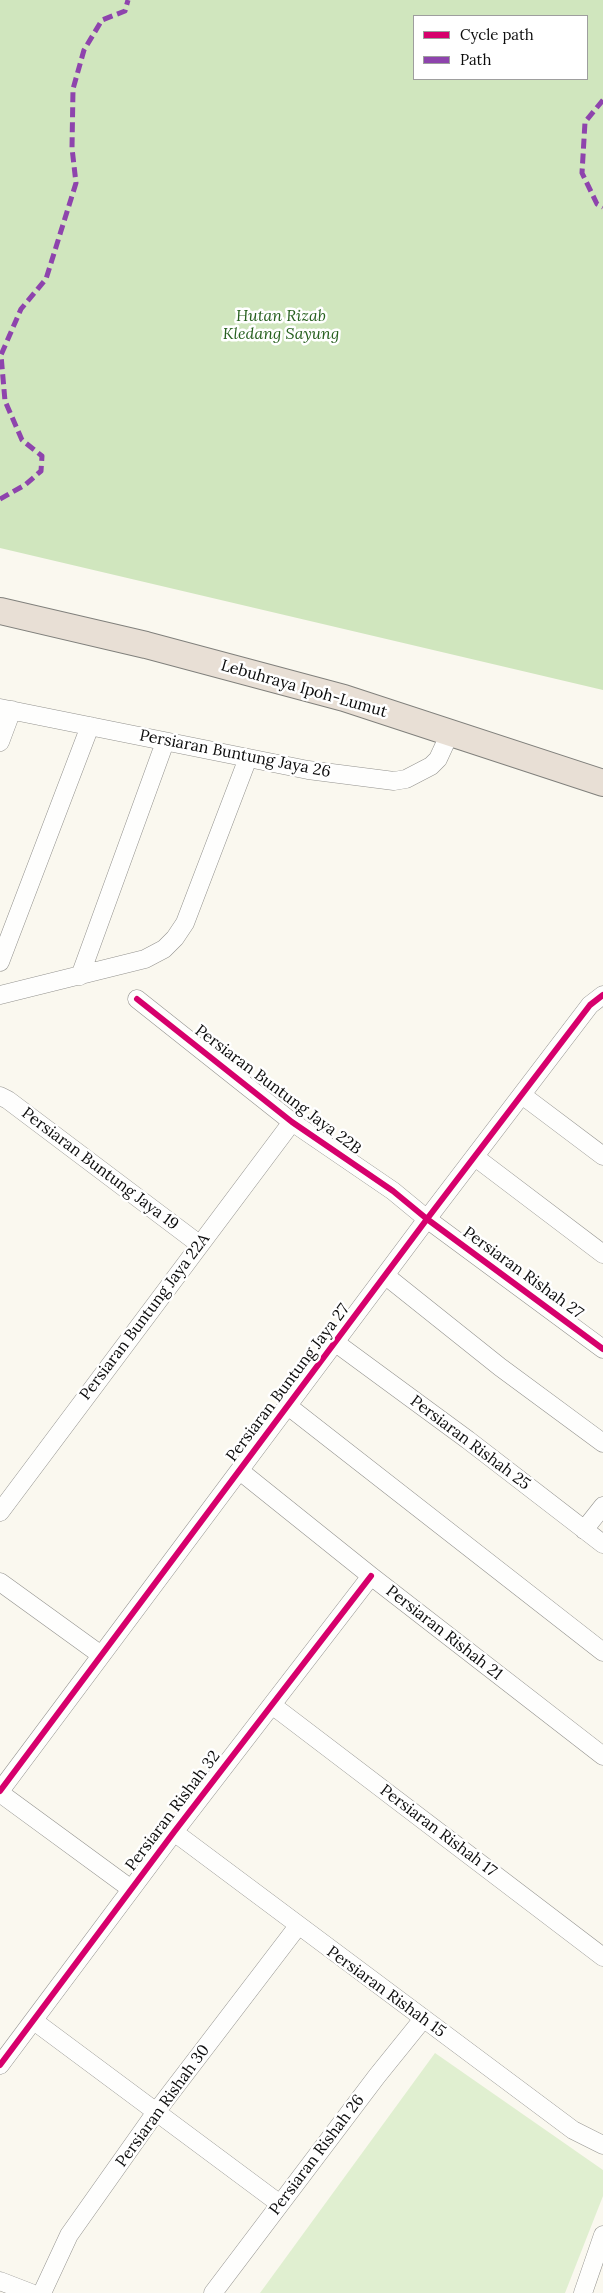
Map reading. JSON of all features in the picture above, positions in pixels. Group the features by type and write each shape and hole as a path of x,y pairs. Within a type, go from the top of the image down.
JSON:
{"highway":[{"name":"Lebuhraya Ipoh-Lumut","path":"0,611 146,645 344,698 603,783"}],"street":[{"name":"Persiaran Buntung Jaya 26","path":"6,709 308,770 394,780 414,776 431,766 438,759 450,733"},
{"path":"0,742 6,709"},
{"path":"0,962 90,726"},
{"path":"80,976 165,742"},
{"path":"0,995 145,959 164,949 175,938 185,922 248,758"},
{"name":"Persiaran Buntung Jaya 27","path":"0,1790 427,1219 590,1005 603,995"},
{"name":"Persiaran Buntung Jaya 22B","path":"137,999 292,1122 393,1191 427,1219"},
{"path":"522,1095 603,1156"},
{"name":"Persiaran Buntung Jaya 19","path":"0,1096 8,1100 200,1244"},
{"name":"Persiaran Buntung Jaya 22A","path":"0,1512 292,1122"},
{"path":"475,1157 603,1254"},
{"name":"Persiaran Rishah 27","path":"427,1219 603,1349"},
{"path":"386,1276 500,1367 603,1443"},
{"name":"Persiaran Rishah 25","path":"336,1343 468,1440 603,1544"},
{"path":"288,1406 603,1652"},
{"name":"Persiaran Rishah 21","path":"240,1470 371,1576 603,1756"},
{"path":"584,1530 603,1506"},
{"name":"Persiaran Rishah 32","path":"0,2065 174,1832 371,1576"},
{"path":"0,1582 101,1655"},
{"name":"Persiaran Rishah 17","path":"272,1706 603,1957"},
{"path":"0,1790 131,1889"},
{"name":"Persiaran Rishah 15","path":"174,1832 572,2130 603,2145"},
{"name":"Persiaran Rishah 30","path":"42,2293 69,2234 156,2112 298,1926"},
{"name":"Persiaran Rishah 26","path":"213,2293 423,2018"},
{"path":"34,2021 280,2204"},
{"path":"583,2293 603,2235"},
{"path":"0,2281 30,2293"}],"green space":[{"name":"Hutan Rizab Kledang Sayung","path":"0,0 603,0 603,690 0,548"},
{"path":"435,2053 603,2170 603,2196 565,2293 260,2293"}],"marked path":[{"path":"0,499 25,485 41,471 42,456 22,440 5,401 1,355 21,309 46,279 76,183 72,148 73,89 84,50 102,20 125,11 128,0"},
{"path":"603,100 585,122 582,173 597,204 603,207"}],"cycle path":[{"path":"0,1791 427,1219 590,1005 603,995"},
{"path":"137,999 292,1122 393,1191 427,1219 603,1349"},
{"path":"0,2065 174,1832 371,1576"}]}
